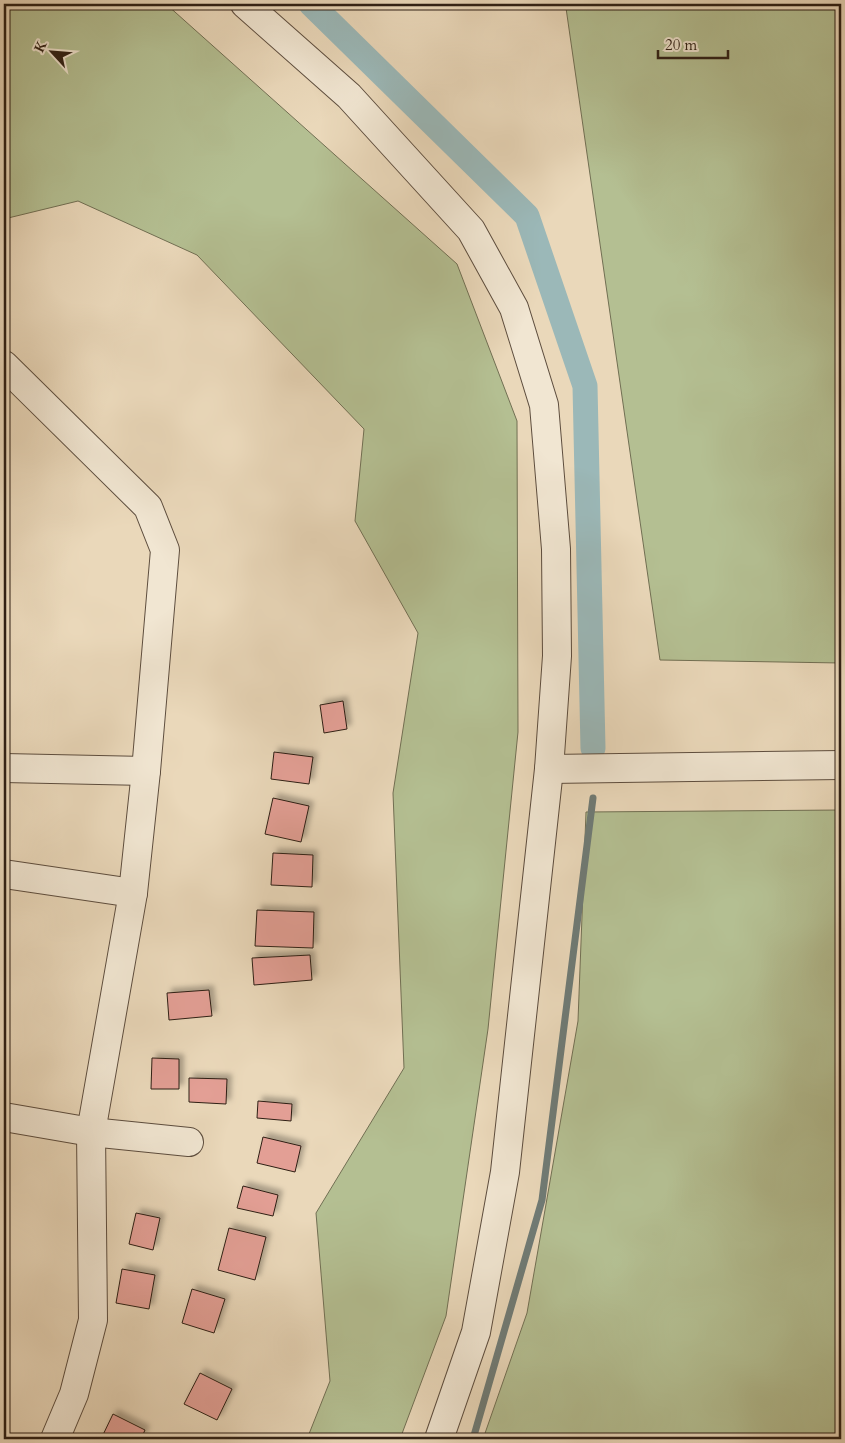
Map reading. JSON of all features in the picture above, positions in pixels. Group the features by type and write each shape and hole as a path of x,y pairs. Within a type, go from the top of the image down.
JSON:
{"street":[{"path":"245,4 349,96 471,230 514,308 544,405 556,549 557,656 549,769 505,1172 476,1332 439,1439"},
{"path":"4,365 148,507 165,550 146,771 133,893 91,1132 92,1320 74,1394 55,1439"},
{"path":"549,769 841,765"},
{"path":"4,768 146,771"},
{"path":"4,874 133,893"},
{"path":"4,1117 91,1132 189,1142"}],"green space":[{"path":"4,4 166,4 457,264 517,421 518,732 488,1029 446,1316 400,1439 307,1439 330,1381 316,1213 404,1068 393,793 418,633 355,521 364,429 197,255 78,201 4,219"},
{"path":"568,4 841,4 841,663 660,660 566,8"},
{"path":"841,810 841,1439 483,1439 527,1313 578,1021 586,812"}],"building":[{"path":"343,701 347,729 324,733 320,705"},
{"path":"274,752 313,757 309,784 271,779"},
{"path":"273,798 309,806 301,842 265,834"},
{"path":"273,853 313,855 312,887 271,885"},
{"path":"257,910 314,912 313,948 255,946"},
{"path":"310,955 312,980 254,985 252,958"},
{"path":"209,990 212,1016 169,1020 167,993"},
{"path":"152,1058 179,1059 179,1089 151,1089"},
{"path":"189,1078 227,1079 226,1104 189,1102"},
{"path":"258,1101 292,1104 291,1121 257,1118"},
{"path":"263,1137 301,1146 295,1172 257,1163"},
{"path":"243,1186 278,1195 273,1216 237,1208"},
{"path":"136,1213 160,1218 153,1250 129,1244"},
{"path":"229,1228 266,1237 255,1280 218,1270"},
{"path":"122,1269 155,1275 149,1309 116,1303"},
{"path":"192,1289 225,1299 214,1333 182,1323"},
{"path":"200,1373 232,1389 217,1420 184,1404"},
{"path":"113,1414 145,1430 141,1439 101,1439"}],"waterway":[{"path":"311,4 527,216 585,386 593,748"},
{"path":"473,1439 542,1200 593,798"}]}
